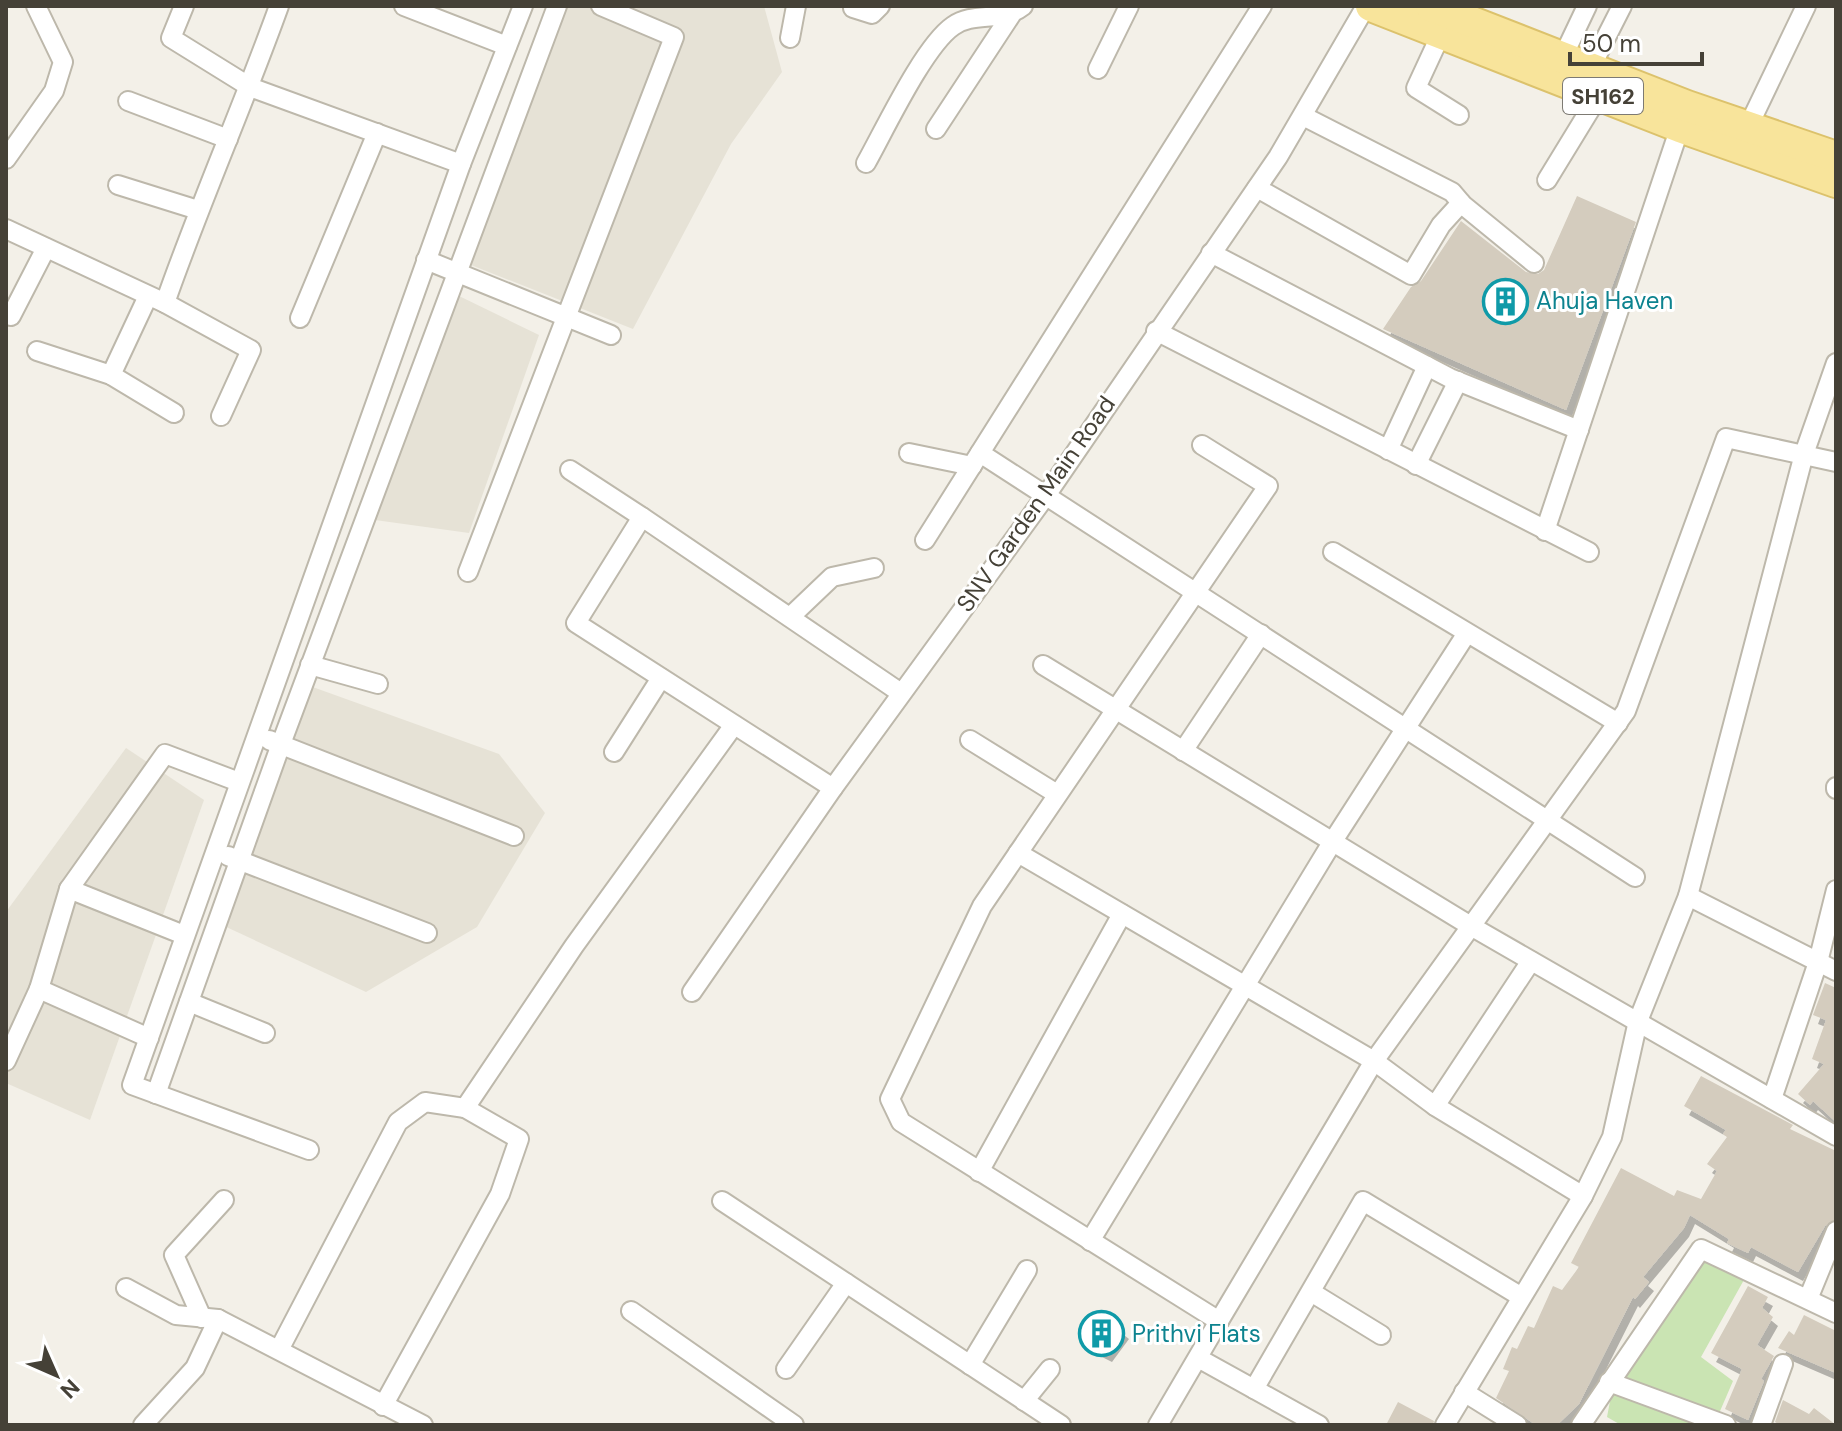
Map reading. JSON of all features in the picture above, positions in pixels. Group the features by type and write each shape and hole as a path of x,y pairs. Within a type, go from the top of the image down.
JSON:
{"main road":[{"name":"SH162","path":"1369,6 1444,15 1577,74 1680,127 1836,182"},
{"name":"SH162","path":"1577,74 1836,157"}],"street":[{"path":"6,159 54,91 63,62 36,6"},
{"path":"184,6 171,38 250,87 461,164"},
{"path":"111,375 157,300 198,210 250,87 279,6"},
{"path":"404,6 507,46"},
{"path":"309,1150 132,1085 426,260 523,6"},
{"path":"156,1094 310,665 557,6"},
{"path":"468,572 674,37 601,6"},
{"path":"790,38 796,6"},
{"path":"853,8 872,14 880,6"},
{"path":"1098,69 1129,6"},
{"path":"925,540 1262,6"},
{"name":"SNV Garden Main Road","path":"692,992 833,788 1047,494 1257,188 1369,6"},
{"path":"1547,180 1577,74 1587,6"},
{"path":"1577,74 1622,6"},
{"path":"1748,127 1806,6"},
{"path":"936,129 1017,11"},
{"path":"866,163 938,40 962,21 1017,11"},
{"path":"1444,15 1416,88 1459,115"},
{"path":"128,101 228,139"},
{"path":"1303,116 1452,192 1461,203 1534,263"},
{"path":"1545,531 1680,127"},
{"path":"300,318 377,133"},
{"path":"118,185 198,210"},
{"path":"1257,188 1411,275 1441,225 1461,203"},
{"path":"6,229 157,300 251,350 221,416"},
{"path":"11,316 46,248"},
{"path":"1211,253 1458,381 1579,430"},
{"path":"426,260 611,335"},
{"path":"1156,331 1589,552"},
{"path":"37,351 111,375 174,413"},
{"path":"1445,1425 1583,1196 1612,1137 1638,1021 1688,896 1804,454 1836,363"},
{"path":"1388,450 1427,366"},
{"path":"1416,465 1458,381"},
{"path":"1158,1425 1374,1061 1626,711 1726,438 1836,462"},
{"path":"1202,445 1268,486 982,906 890,1099 901,1122 1219,1321"},
{"path":"909,453 976,460 1047,494 1635,877"},
{"path":"570,470 901,693"},
{"path":"642,517 576,623 833,788"},
{"path":"1333,552 1618,723"},
{"path":"790,617 832,577 874,568"},
{"path":"1090,1241 1244,985 1467,633"},
{"path":"1183,751 1261,634"},
{"path":"310,665 378,684"},
{"path":"1043,665 1469,925 1836,1136"},
{"path":"614,752 661,678"},
{"path":"465,1108 574,946 734,725"},
{"path":"256,735 514,836"},
{"path":"970,740 1057,794"},
{"path":"6,1061 39,989 69,889 165,754 239,782"},
{"path":"214,850 427,933"},
{"path":"1018,853 1374,1061 1435,1106 1583,1196"},
{"path":"69,889 184,935"},
{"path":"1772,1099 1818,962 1836,890"},
{"path":"1688,896 1836,971"},
{"path":"979,1172 1122,914"},
{"path":"1435,1106 1531,961"},
{"path":"39,989 149,1038"},
{"path":"189,1002 265,1033"},
{"path":"280,1348 398,1122 425,1102 465,1108 519,1139 500,1194 383,1406"},
{"path":"143,1425 195,1368 210,1319 174,1255 224,1200"},
{"path":"722,1201 1061,1425"},
{"path":"1254,1389 1363,1201 1520,1296"},
{"path":"1808,1299 1836,1231"},
{"path":"1581,1425 1701,1249 1836,1313"},
{"path":"970,1365 1027,1270"},
{"path":"786,1369 846,1283"},
{"path":"126,1288 176,1315 210,1319 280,1348 423,1425"},
{"path":"1311,1292 1381,1335"},
{"path":"631,1311 794,1425"},
{"path":"1198,1358 1319,1425"},
{"path":"1761,1425 1783,1364"},
{"path":"1024,1401 1050,1369"},
{"path":"1609,1382 1726,1425"},
{"path":"1464,1392 1517,1425"}],"shaded area":[{"path":"567,6 764,6 782,72 731,144 633,329 471,265"},
{"path":"457,295 539,335 469,533 375,520"},
{"path":"296,681 499,754 545,813 477,927 366,992 209,919"},
{"path":"126,748 204,800 90,1120 6,1083 6,912"}],"green space":[{"path":"1704,1259 1745,1278 1701,1357 1733,1381 1714,1425 1621,1425 1607,1417 1611,1396"}],"building":[{"name":"Ahuja Haven","path":"1577,196 1636,222 1566,410 1383,329 1411,287 1421,281 1461,221 1526,272 1538,274 1544,270"},
{"path":"1825,983 1836,988 1836,1122 1813,1101 1810,1105 1798,1094 1824,1064 1812,1059 1826,1020 1813,1015"},
{"path":"1701,1076 1793,1125 1790,1129 1836,1151 1836,1219 1825,1226 1798,1272 1751,1247 1748,1253 1727,1243 1729,1239 1690,1215 1684,1228 1643,1277 1649,1282 1635,1299 1633,1297 1579,1404 1557,1425 1536,1425 1496,1398 1509,1371 1503,1369 1512,1347 1517,1349 1528,1326 1534,1328 1553,1286 1562,1290 1579,1267 1571,1263 1621,1168 1674,1196 1677,1190 1701,1199 1717,1171 1707,1164 1727,1137 1723,1134 1726,1130 1684,1106"},
{"path":"1748,1286 1768,1297 1762,1308 1773,1317 1757,1345 1774,1356 1761,1379 1764,1381 1748,1420 1725,1409 1742,1369 1711,1353"},
{"name":"Prithvi Flats","path":"1099,1310 1124,1330 1107,1353 1079,1339"},
{"path":"1804,1315 1836,1331 1836,1373 1778,1348 1789,1331 1794,1335"},
{"path":"1783,1400 1809,1414 1814,1408 1836,1425 1780,1425 1775,1422"},
{"path":"1398,1402 1434,1421 1433,1425 1386,1425"}],"place":[{"name":"Ahuja Haven","path":"1505,301"},
{"name":"Prithvi Flats","path":"1101,1334"}]}
